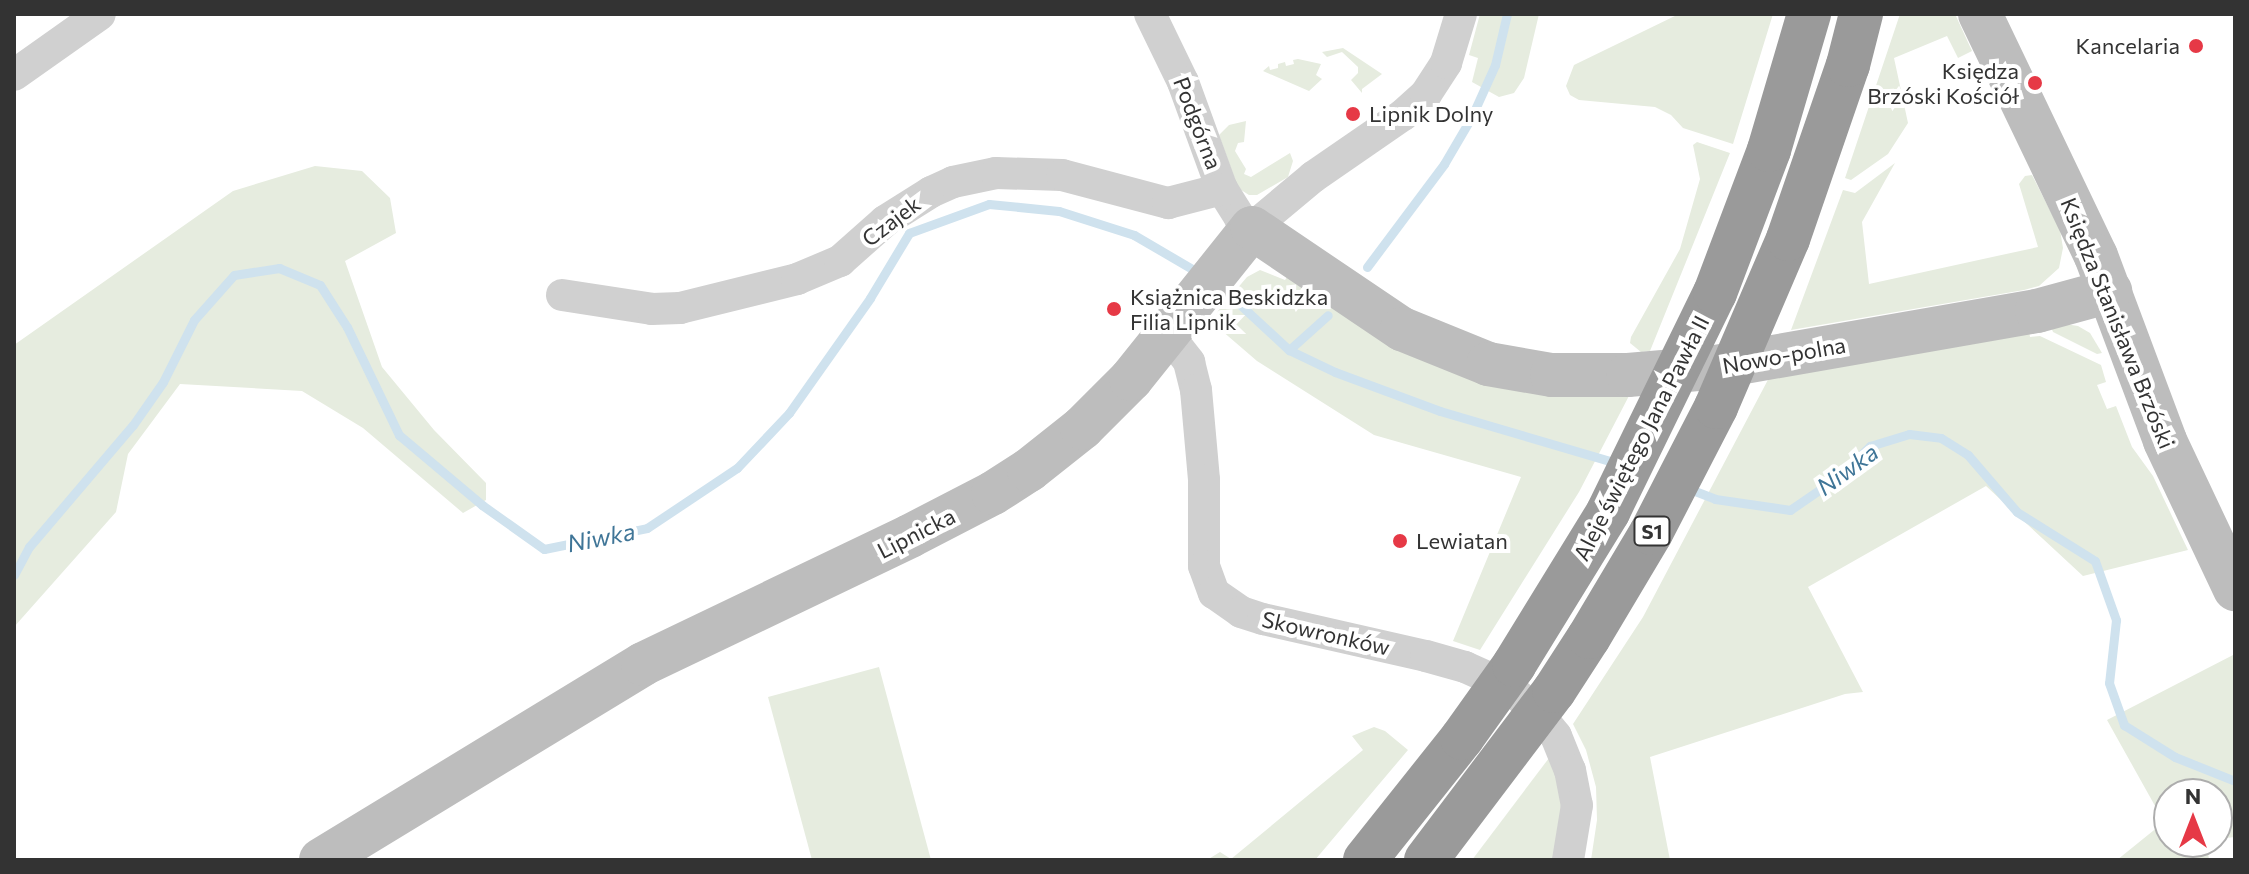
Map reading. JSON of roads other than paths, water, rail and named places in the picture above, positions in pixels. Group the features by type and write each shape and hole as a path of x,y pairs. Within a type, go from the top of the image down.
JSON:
{"highway":[{"name":"Aleje świętego Jana Pawła II","path":"1374,851 1514,665 1608,512 1715,293 1769,150 1809,14"},
{"name":"S1","path":"1426,860 1545,703 1589,637 1651,533 1716,407 1788,239 1848,65 1861,14"}],"street":[{"path":"14,75 100,14"},
{"name":"Podgórna","path":"1150,14 1183,82 1222,189 1240,218 1240,242"},
{"name":"Lipnicka","path":"321,860 643,664 993,493 1082,428 1169,336 1240,242 1313,177 1403,115 1426,94 1446,63 1461,14"},
{"name":"Księdza Stanisława Brzóski","path":"1980,14 2110,291 2165,441 2235,589"},
{"name":"Czajek","path":"562,295 652,309 680,308 797,279 840,261 885,221 931,192 953,182 996,173 1062,175 1168,203 1222,189"},
{"name":"Nowo-polna","path":"1240,242 1402,329 1488,364 1552,375 1628,375 1710,368 2037,311 2110,291"},
{"name":"Skowronków","path":"1169,336 1189,362 1196,390 1204,480 1204,566 1214,593 1252,616 1426,656 1465,667 1507,686 1535,710 1556,736 1570,770 1577,805 1568,860"}],"waterway":[{"name":"Niwka","path":"1367,267 1444,164 1472,116 1495,65 1507,14"},
{"name":"Niwka","path":"14,575 29,547 133,425 163,382 194,320 234,275 279,268 320,285 347,327 399,435 482,505 544,549 647,528 737,468 789,413 870,298 909,233 989,204 1059,211 1134,235 1199,273"},
{"name":"Niwka","path":"1219,285 1289,350 1328,315"},
{"name":"Niwka","path":"1289,350 1335,372 1440,411 1620,464"},
{"name":"Niwka","path":"1687,488 1715,499 1790,510 1838,477 1870,446 1909,434 1941,438 1968,455 2017,512 2095,561 2116,620 2109,683 2124,725 2175,757 2235,781"}],"place":[{"name":"Kancelaria","path":"2196,46"},
{"name":"Księdza Brzóski Kościół","path":"2035,83"},
{"name":"Lipnik Dolny","path":"1353,114"},
{"name":"Książnica Beskidzka Filia Lipnik","path":"1114,309"},
{"name":"Lewiatan","path":"1400,541"}]}
